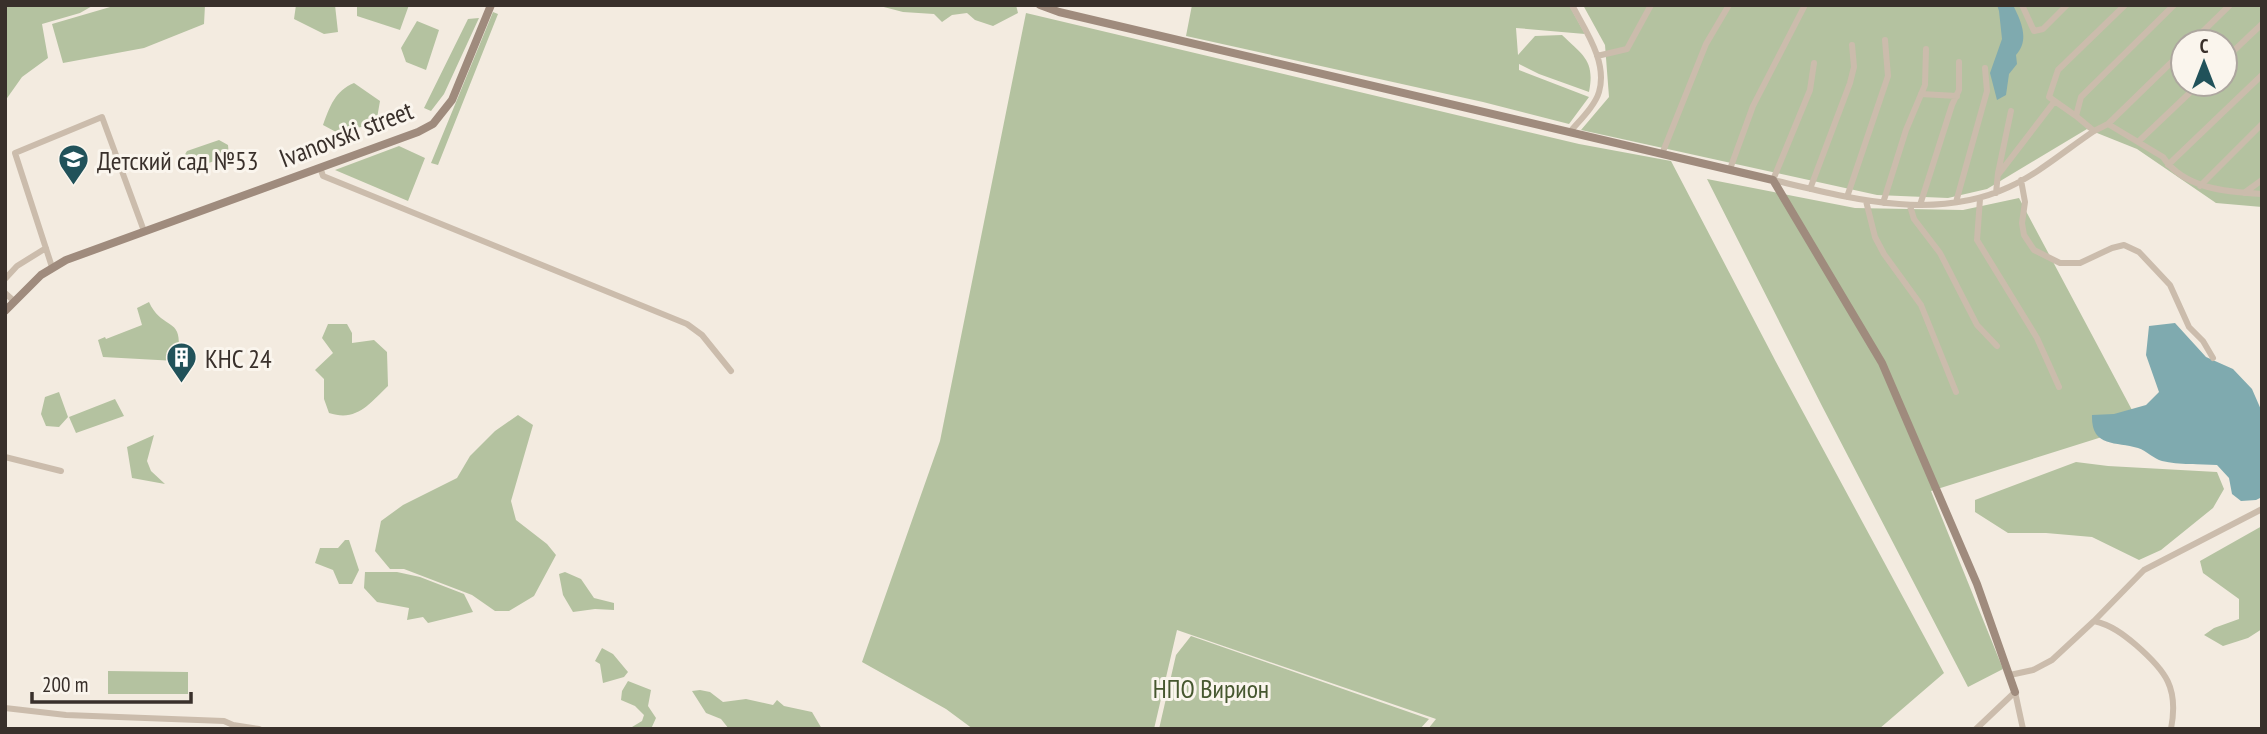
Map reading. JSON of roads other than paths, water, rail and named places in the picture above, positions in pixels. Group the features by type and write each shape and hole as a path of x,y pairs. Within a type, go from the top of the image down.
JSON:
{"street":[{"name":"Ivanovski street","path":"5,310 52,267 418,132 433,124 452,100 491,5"},
{"path":"1040,5 1059,12 1810,189 1866,201 1910,205 1980,199 2021,180 2108,124 2169,65"},
{"path":"1570,132 1599,94 1602,77 1597,56 1572,5"},
{"path":"1597,56 1627,49 1651,5"},
{"path":"1662,154 1706,44 1729,5"},
{"path":"1730,169 1753,106 1805,5"},
{"path":"2022,5 2034,31 2043,29 2067,5"},
{"path":"2094,131 2049,97 2058,70 2125,5"},
{"path":"2076,116 2081,97 2175,5"},
{"path":"2206,28 2230,5"},
{"path":"2239,46 2262,24"},
{"path":"1847,197 1888,76 1885,40"},
{"path":"1810,189 1850,83 1854,67 1852,45"},
{"path":"1883,203 1906,130 1925,85 1926,49"},
{"path":"1920,205 1959,90 1959,62"},
{"path":"1773,180 1810,90 1814,64"},
{"path":"1956,202 1987,91 1985,68"},
{"path":"2168,165 2262,75"},
{"path":"1921,94 1956,96"},
{"path":"2138,141 2184,98"},
{"path":"1998,175 2054,102"},
{"path":"1996,193 2011,111"},
{"path":"52,267 15,153 102,117 144,231"},
{"path":"2108,124 2163,157 2168,165 2200,186 2262,194"},
{"path":"2200,186 2262,124"},
{"path":"320,167 323,176 687,324 702,335 731,371"},
{"path":"1773,180 1882,363 1977,584 2010,674 2023,729"},
{"path":"2021,180 2025,202 2022,223 2024,235 2034,250 2060,263 2080,263 2124,245 2139,252 2170,285 2189,327 2203,341 2213,358"},
{"path":"2244,193 2262,180"},
{"path":"1980,199 1977,240 2037,338 2059,387"},
{"path":"1866,201 1875,237 1921,305 1956,392"},
{"path":"1910,205 1914,219 1940,253 1977,325 1997,346"},
{"path":"5,279 17,266 46,247"},
{"path":"5,293 14,301"},
{"path":"5,457 61,471"},
{"path":"2010,674 2033,670 2052,660 2144,570 2262,509"},
{"path":"2094,621 2121,632 2166,676 2175,708 2171,729"},
{"path":"1976,729 2015,692"},
{"path":"5,708 66,715 223,721 259,729"}],"water":[{"path":"1997,5 2013,5 2021,24 2023,43 2016,55 2017,64 2009,74 2006,95 1997,100 1990,73 2002,39"},
{"path":"2175,323 2206,357 2233,369 2252,389 2262,412 2262,497 2256,500 2241,501 2232,494 2229,478 2217,465 2162,461 2138,448 2106,441 2096,433 2092,415 2114,414 2146,405 2159,392 2146,355 2149,326"}],"place":[{"name":"Детский сад №53","path":"74,187"},
{"name":"КНС 24","path":"182,385"}],"park label":[{"name":"НПО Вирион","path":"1211,688"}]}
